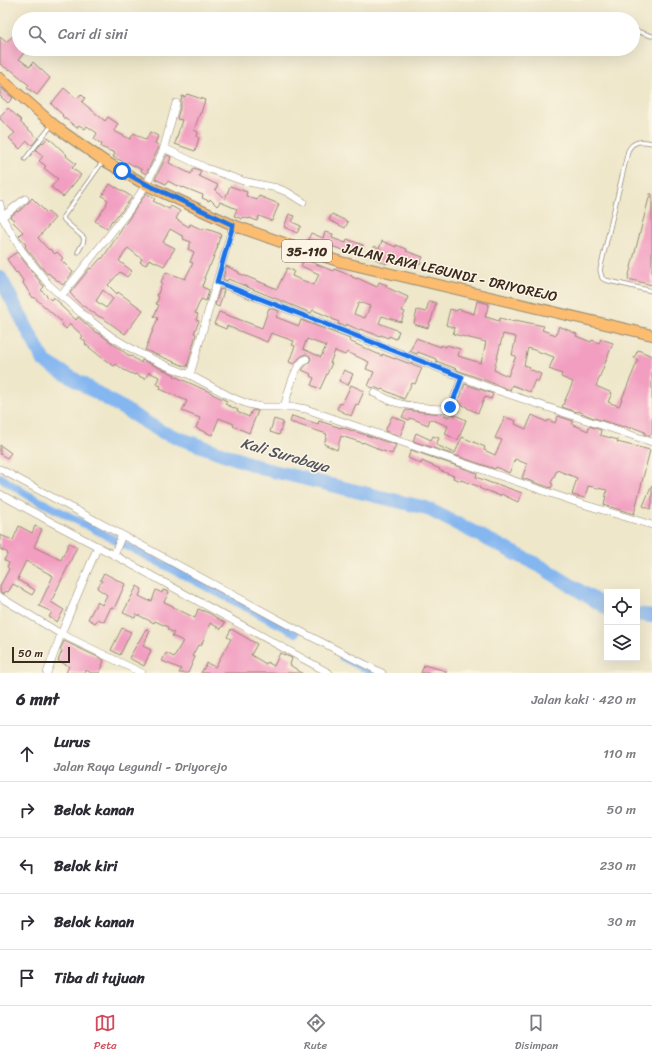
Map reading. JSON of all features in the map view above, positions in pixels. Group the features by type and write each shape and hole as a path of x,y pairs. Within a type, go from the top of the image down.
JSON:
{"main road":[{"name":"JALAN RAYA LEGUNDI - DRIYOREJO","path":"0,78 53,124 103,160 146,184 233,225 341,262 652,335"}],"street":[{"path":"61,296 130,209 146,184 164,148 176,104"},
{"path":"164,148 206,168 243,181 277,188 287,192 303,202"},
{"path":"2,217 25,199"},
{"path":"0,204 2,217 22,251 49,285 81,313 112,337 139,353 190,375 233,398 248,404 261,407 294,407 306,409 576,502 652,525"},
{"path":"190,375 233,225"},
{"path":"217,282 490,388 652,442"},
{"path":"284,407 298,366 303,360 306,359"},
{"path":"374,393 395,402 417,407 435,409 450,407 462,377"},
{"path":"0,469 122,537 382,673"},
{"path":"0,494 50,522 98,546 115,552 326,672"},
{"path":"115,552 122,537"},
{"path":"47,673 61,634 98,546"},
{"path":"0,597 61,634 142,673"}],"lane":[{"path":"640,32 652,36"},
{"path":"25,159 53,124"},
{"path":"652,143 642,141 637,142 630,147 628,151 600,270 602,278 605,280 652,291"},
{"path":"78,252 84,238 64,220 64,216 103,160"}],"building":[{"path":"0,37 6,42 12,37 12,56 21,56 19,59 30,67 33,62 50,78 37,95 27,88 29,85 21,78 10,69 9,70 0,64"},
{"path":"0,87 13,98 8,103 0,96"},
{"path":"64,88 77,99 81,94 85,98 82,102 105,121 108,117 118,124 114,131 130,139 134,133 146,140 150,132 158,136 155,143 159,146 146,174 141,171 142,170 127,162 126,163 113,157 115,153 101,147 102,144 94,139 97,133 87,126 85,129 79,125 77,128 62,116 63,115 51,104"},
{"path":"187,94 205,100 194,130 198,132 197,137 199,138 195,151 175,144 182,120 177,119 182,96 185,97"},
{"path":"8,108 22,121 20,122 38,138 32,145 27,141 20,149 9,138 15,133 0,119 0,116"},
{"path":"48,137 76,164 72,168 81,175 63,197 51,187 58,179 44,168 46,166 39,161 43,156 36,150"},
{"path":"167,155 171,157 169,163 191,174 194,168 201,171 199,176 218,185 215,190 225,199 230,186 247,192 246,196 257,200 259,196 279,204 272,221 259,216 257,221 243,217 242,219 234,216 237,209 220,202 217,206 210,199 209,201 202,198 203,195 177,186 168,181 166,184 155,179"},
{"path":"110,184 132,197 120,213 113,221 112,220 107,229 95,221 107,204 108,200 102,196"},
{"path":"146,193 155,199 153,201 169,209 171,206 180,211 176,219 189,227 190,224 203,230 204,228 221,234 218,246 204,278 202,287 209,290 206,301 201,299 195,313 198,314 196,320 199,321 194,333 196,334 187,367 145,350 158,318 154,316 159,305 156,304 159,297 157,296 162,283 161,282 166,272 185,279 193,263 190,262 194,252 188,249 191,242 183,239 184,237 170,229 163,242 175,248 164,266 149,259 146,265 140,262 142,259 128,248 119,261 132,271 127,277 120,272 108,285 117,294 118,292 143,310 125,334 79,303 70,293 90,268 91,269 101,258 102,259","holes":["103,290 113,299 106,308 96,301"]},
{"path":"650,194 652,194 652,285 628,279"},
{"path":"32,198 47,213 48,212 55,218 38,238 49,250 50,249 55,254 57,252 63,258 61,260 73,272 63,285 48,273 47,274 26,248 26,245 19,236 23,232 10,217 17,211 18,212"},
{"path":"289,214 295,216 292,222 301,226 297,233 284,227"},
{"path":"332,214 348,222 345,228 329,220"},
{"path":"325,232 333,234 332,238 346,243 347,239 363,245 360,254 328,245 328,247 308,240 311,233 323,238"},
{"path":"382,241 396,247 396,245 407,249 406,251 423,257 420,264 418,263 417,268 407,266 389,258 386,264 369,256 375,246 379,249"},
{"path":"17,252 44,287 41,290 51,300 53,297 76,320 78,317 95,332 100,334 131,357 141,363 142,360 212,393 227,401 225,404 238,410 237,412 249,417 252,410 258,411 249,433 233,426 234,424 219,418 212,435 196,428 200,418 182,411 187,401 160,389 161,386 156,384 159,377 149,372 145,379 124,370 116,364 114,366 101,357 85,344 86,342 81,338 83,336 70,324 66,329 62,325 63,323 34,297 33,298 23,283 24,282 7,259"},
{"path":"304,259 333,271 334,269 377,287 379,282 387,285 386,287 408,297 402,311 405,312 401,322 382,316 379,323 399,331 396,339 389,336 388,338 360,329 359,330 346,324 345,326 338,324 339,322 332,318 313,310 311,313 228,279 227,281 223,279 226,266 239,272 238,273 277,289 287,268 294,271 292,276 314,285 319,274 301,266","holes":["359,302 370,306 365,318 354,314"]},
{"path":"220,289 224,290 219,307 215,305"},
{"path":"429,301 436,303 428,328 414,324 417,310 426,312"},
{"path":"477,301 489,304 485,317 499,321 500,318 515,322 515,320 544,326 542,330 556,335 559,326 577,334 576,336 591,342 592,340 599,343 601,339 613,343 596,386 612,393 608,402 619,406 638,360 634,358 638,350 652,356 652,433 650,436 644,434 645,432 632,427 631,429 625,426 624,427 562,407 573,382 561,377 562,374 549,369 554,357 528,348 524,365 541,374 538,382 535,380 530,392 512,385 510,390 457,370 436,361 436,359 418,352 417,354 410,351 416,338 441,347 441,345 446,347 447,345 460,349 458,356 481,363 486,342 453,334 455,328 446,325 450,309 457,311 458,309 474,314","holes":["503,334 516,337 512,355 516,356 508,376 494,370"]},
{"path":"269,308 279,311 276,317 299,326 301,320 350,339 349,341 382,356 382,354 422,368 415,384 412,383 404,399 382,389 368,386 374,372 366,369 369,362 347,352 345,355 335,351 330,363 332,363 320,389 311,385 314,378 310,376 311,374 302,370 310,361 310,356 306,354 303,355 294,364 289,362 295,346 292,345 294,341 271,333 267,342 227,326 226,329 214,324 219,312 262,328","holes":["307,339 326,346 321,357 303,349"]},
{"path":"344,370 353,374 348,385 339,381"},
{"path":"465,384 493,394 491,399 485,397 478,413 458,403"},
{"path":"351,385 364,391 351,416 337,409 340,403 342,404"},
{"path":"406,410 442,414 449,417 451,413 466,420 458,440 445,434 448,426 430,419 428,425 410,418 409,420 402,417"},
{"path":"532,415 547,422 548,420 555,423 558,416 573,421 572,424 588,431 589,426 601,430 600,435 618,440 617,442 650,450 634,514 604,505 607,490 588,486 585,498 572,495 577,478 557,470 551,483 553,484 551,488 522,478 527,464 515,459 509,473 496,467 495,469 413,441 416,433 431,440 433,436 439,438 436,445 455,453 462,437 485,447 484,450 495,455 502,440 495,438 505,417 516,421 515,424 526,429"},
{"path":"292,416 318,424 319,421 341,427 396,445 392,454 363,442 341,436 337,450 324,444 327,434 290,422"},
{"path":"392,416 406,422 400,436 385,431"},
{"path":"274,419 283,422 279,435 270,432"},
{"path":"0,445 11,453 7,458 0,454"},
{"path":"411,450 477,473 476,477 522,493 518,502 501,494 500,496 486,491 479,488 480,487 453,478 454,476 422,461 421,464 408,458"},
{"path":"652,485 652,503 650,509 643,506"},
{"path":"19,526 32,533 35,526 42,529 34,547 61,560 69,543 77,547 51,602 64,610 57,622 49,617 52,612 39,606 53,576 26,561 18,580 35,590 32,595 13,584 8,592 5,591 4,594 0,592 0,586 9,569 7,567 9,563 4,560 8,553 0,549 0,535 13,540"},
{"path":"104,573 125,584 114,609 111,607 104,622 98,619 95,623 88,619 97,602 102,605 107,595 97,588 102,581 100,580"},
{"path":"137,586 142,589 139,596 149,601 152,601 156,590 162,593 163,590 169,592 164,602 173,607 195,618 198,609 209,613 225,623 221,629 210,623 201,646 198,645 192,656 195,657 188,673 179,673 181,669 162,661 166,653 174,657 183,641 172,636 174,633 167,629 168,627 155,621 154,623 136,614 135,618 123,613"},
{"path":"122,628 131,632 120,655 111,650"},
{"path":"146,629 150,631 143,646 151,650 144,666 129,658"},
{"path":"231,629 257,644 251,655 266,664 267,662 274,666 280,653 292,658 290,665 302,673 201,673 207,663 215,667 231,639 227,637"},
{"path":"64,641 104,660 103,666 99,673 91,673 86,670 85,673 66,673 69,666 58,661 62,651 60,650"},
{"path":"424,665 446,671 446,673 421,673"}],"waterway":[{"name":"Kali Surabaya","path":"0,277 44,361 162,432 265,469 426,508 540,566 604,606"},
{"path":"0,477 26,494 296,633"},
{"name":"Kali Surabaya","path":"640,614 652,616"},
{"path":"342,657 374,673"}],"route":[{"path":"122,171 233,225 217,282 462,377 450,407"}]}
